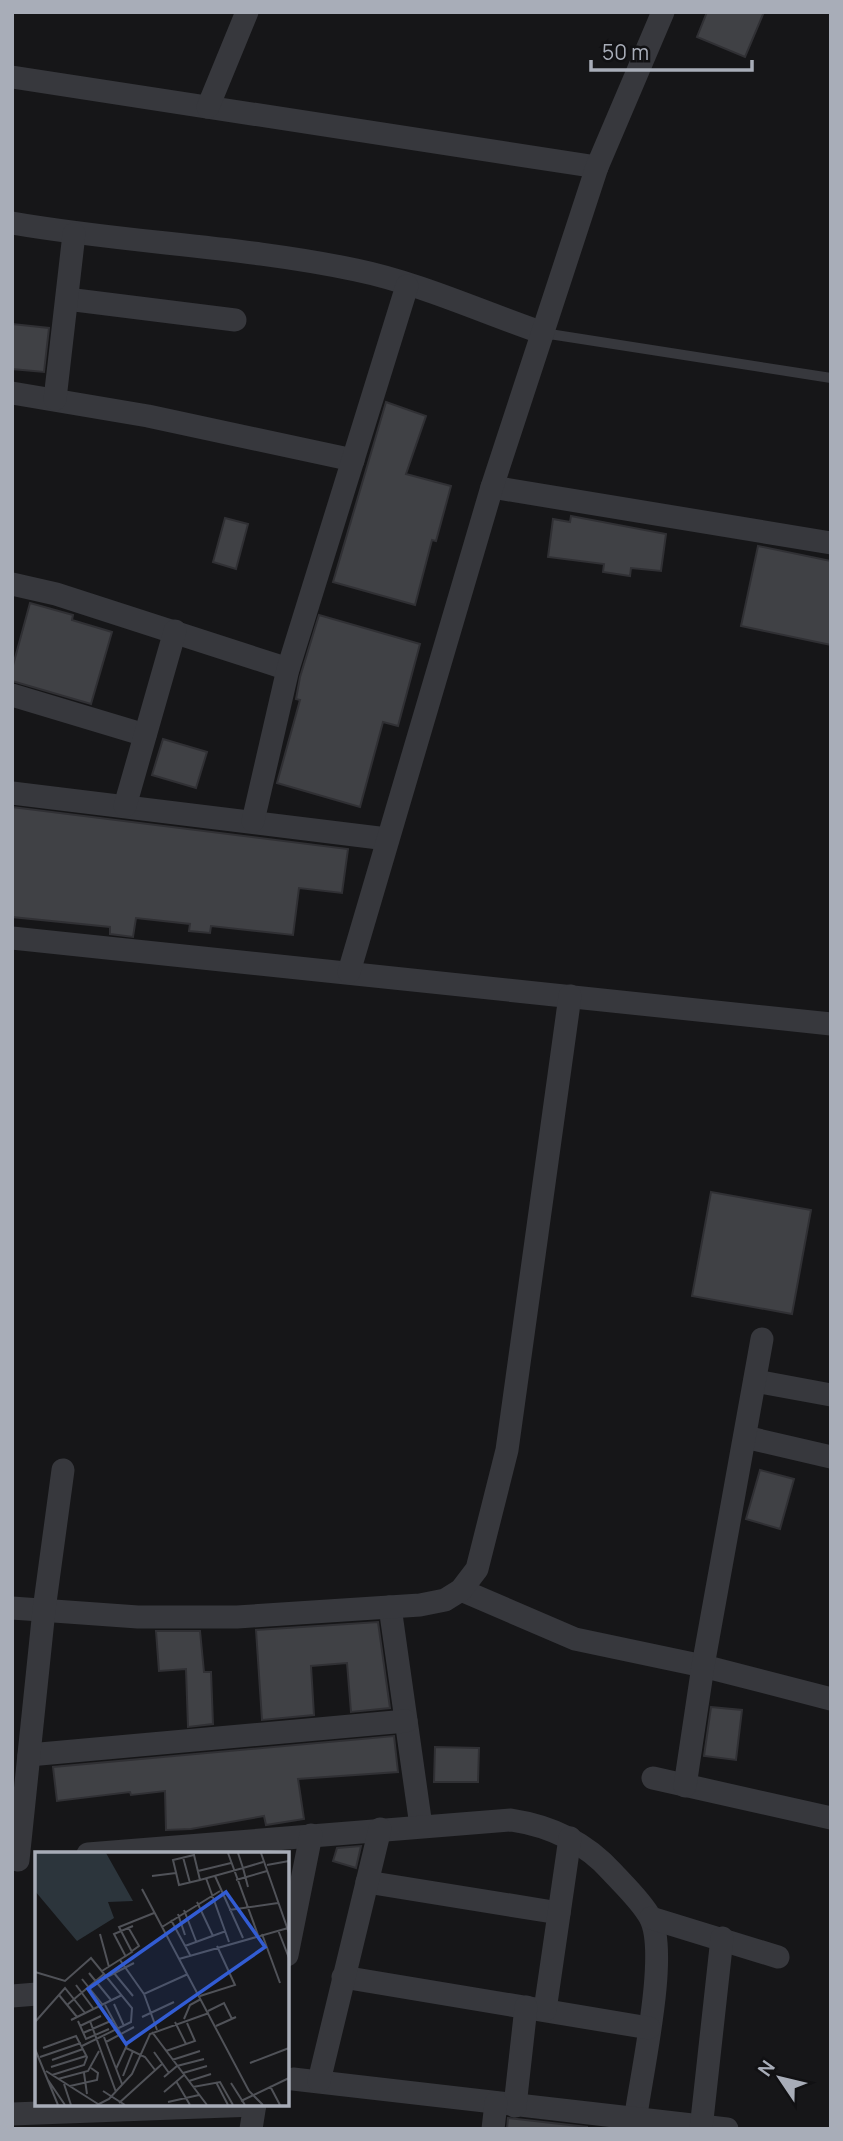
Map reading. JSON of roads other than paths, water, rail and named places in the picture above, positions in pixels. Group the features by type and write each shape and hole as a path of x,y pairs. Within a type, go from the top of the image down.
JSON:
{"street":[{"path":"208,107 247,12"},
{"path":"349,972 492,487 597,167 663,12"},
{"path":"12,76 597,167"},
{"path":"12,223 74,234 314,262 359,271 543,333"},
{"path":"55,399 74,234"},
{"path":"253,821 288,669 407,286"},
{"path":"66,299 235,320"},
{"path":"12,393 55,399 353,460"},
{"path":"492,487 831,542"},
{"path":"12,584 56,594 288,669"},
{"path":"125,806 175,631"},
{"path":"12,695 145,735"},
{"path":"12,793 387,839"},
{"path":"12,938 831,1024"},
{"path":"12,1608 138,1617 237,1617 390,1607 445,1600 461,1590 477,1569 506,1450 570,996"},
{"path":"685,1786 703,1665 762,1339"},
{"path":"755,1381 831,1395"},
{"path":"745,1437 831,1457"},
{"path":"22,1859 29,1755 44,1610 63,1470"},
{"path":"461,1590 575,1639 703,1665 831,1699"},
{"path":"390,1607 421,1826"},
{"path":"29,1755 406,1721"},
{"path":"653,1778 831,1818"},
{"path":"112,1852 511,1820 540,1824 570,1838 603,1862 650,1918 656,1937 649,2028 634,2124"},
{"path":"319,2081 380,1829"},
{"path":"289,1945 311,1835"},
{"path":"493,2129 506,2104 536,2009 559,1913 570,1838"},
{"path":"367,1882 559,1913"},
{"path":"650,1918 778,1957"},
{"path":"701,2127 722,1938"},
{"path":"344,1978 649,2028"},
{"path":"12,1996 35,1994"},
{"path":"293,2079 506,2104 634,2124 727,2129"},
{"path":"12,2114 228,2106"},
{"path":"251,2129 255,2106"}],"lane":[{"path":"543,333 831,379"}]}
